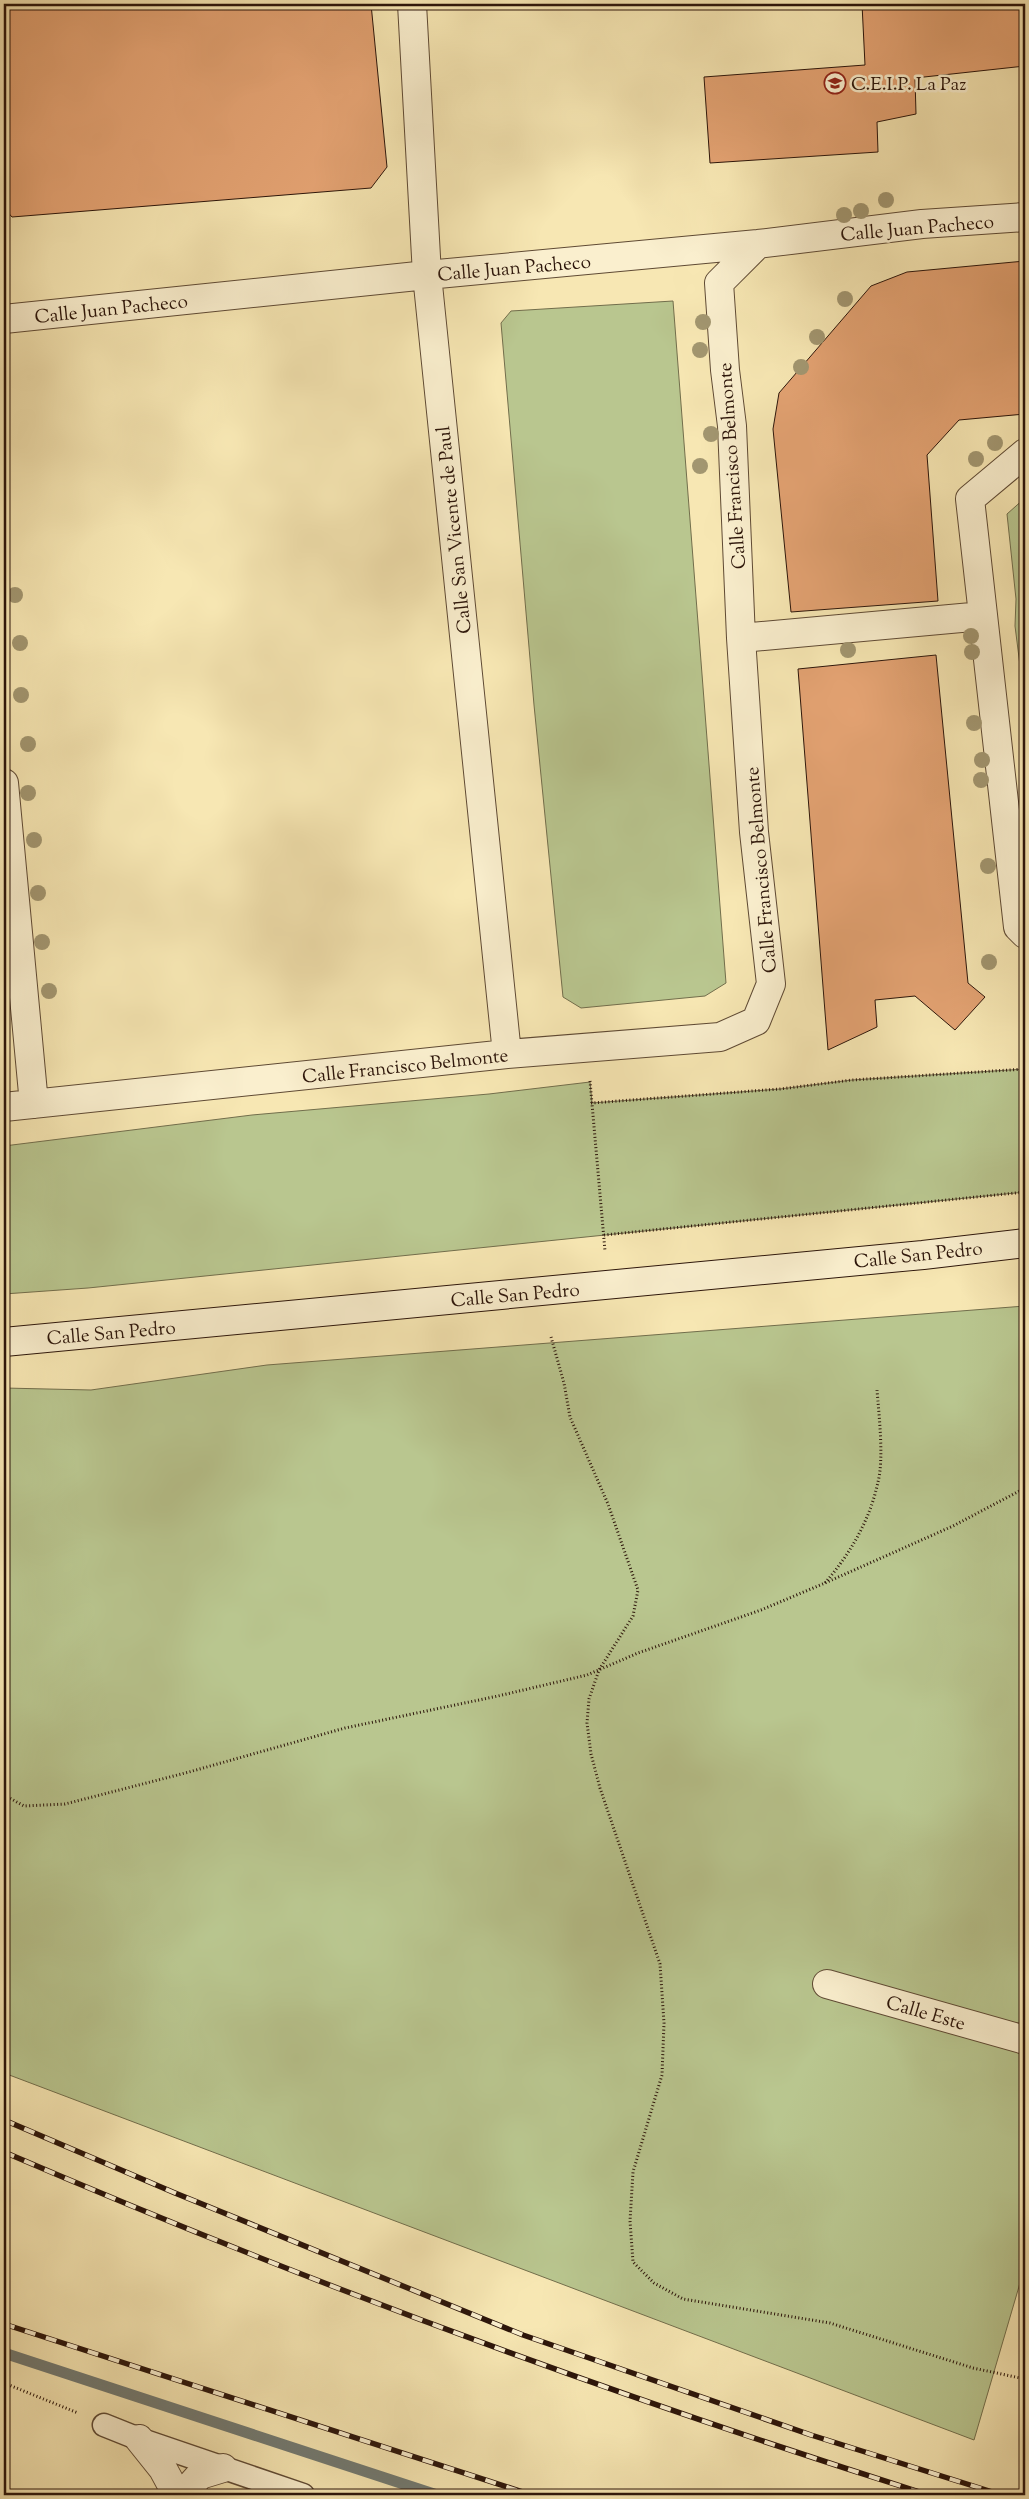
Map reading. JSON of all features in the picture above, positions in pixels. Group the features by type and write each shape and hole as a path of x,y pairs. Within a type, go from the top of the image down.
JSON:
{"street":[{"name":"Calle San Vicente de Paul","path":"412,4 427,275 507,1054"},
{"name":"Calle Juan Pacheco","path":"4,319 427,275 758,244 922,224 1025,218"},
{"name":"Calle Francisco Belmonte","path":"4,1106 507,1054 720,1037 756,1021 771,984 754,832 741,638 732,426 725,370 719,283 758,244"},
{"path":"1025,453 970,499 1018,927 1025,934"},
{"path":"741,638 983,616"},
{"path":"4,783 34,1104"},
{"name":"Calle San Pedro","path":"4,1342 913,1256 1025,1243"},
{"name":"Calle Este","path":"826,1984 1025,2040"},
{"path":"139,2439 163,2469 177,2495"},
{"path":"182,2495 200,2475 223,2468"}],"lane":[{"path":"104,2424 139,2439 303,2495"}],"path":[{"path":"1025,1036 1025,1051"},
{"path":"592,1103 780,1089 852,1080 1025,1069"},
{"path":"589,1076 606,1258"},
{"path":"604,1235 1025,1192"},
{"path":"550,1337 555,1350 570,1417 608,1504 638,1590 633,1616 599,1670 590,1699 587,1723 591,1754 600,1788 660,1964 664,2023 662,2075 634,2172 630,2221 634,2262 654,2283 683,2298 830,2323 973,2368 1025,2377 1021,2351 1025,2328"},
{"path":"825,1584 845,1560 863,1525 879,1481 880,1425 877,1390"},
{"path":"4,1795 24,1806 64,1804 189,1772 345,1728 498,1696 599,1670 638,1653 761,1610 825,1584 953,1526 1025,1488"},
{"path":"4,2384 104,2424"}],"green space":[{"path":"673,301 726,983 705,996 581,1008 563,997 534,705 501,323 511,311"},
{"path":"1025,498 1025,705 1015,626 1016,599 1007,514"},
{"path":"1025,1069 1025,1192 88,1288 4,1294 4,1146 252,1115 489,1094 590,1082 592,1103 780,1089 852,1080"},
{"path":"1025,1306 1025,2266 974,2440 4,2073 4,1388 91,1390 267,1365"}],"building":[{"path":"4,4 371,4 387,167 371,188 12,217 4,208"},
{"path":"862,4 1025,4 1025,66 915,78 916,114 877,122 878,152 710,163 704,77 865,65"},
{"path":"1025,261 1025,414 959,420 927,455 938,601 791,612 773,429 779,393 871,286 907,272"},
{"path":"936,655 968,983 985,997 955,1030 915,996 875,1000 877,1027 828,1050 798,669"}],"waterway":[{"path":"4,2353 437,2495"}],"railway":[{"path":"4,2120 175,2193 523,2335 811,2435 1002,2495"},
{"path":"4,2152 232,2247 462,2335 694,2418 929,2495"},
{"path":"4,2324 532,2495"}],"place":[{"name":"C.E.I.P. La Paz","path":"835,83"}]}
